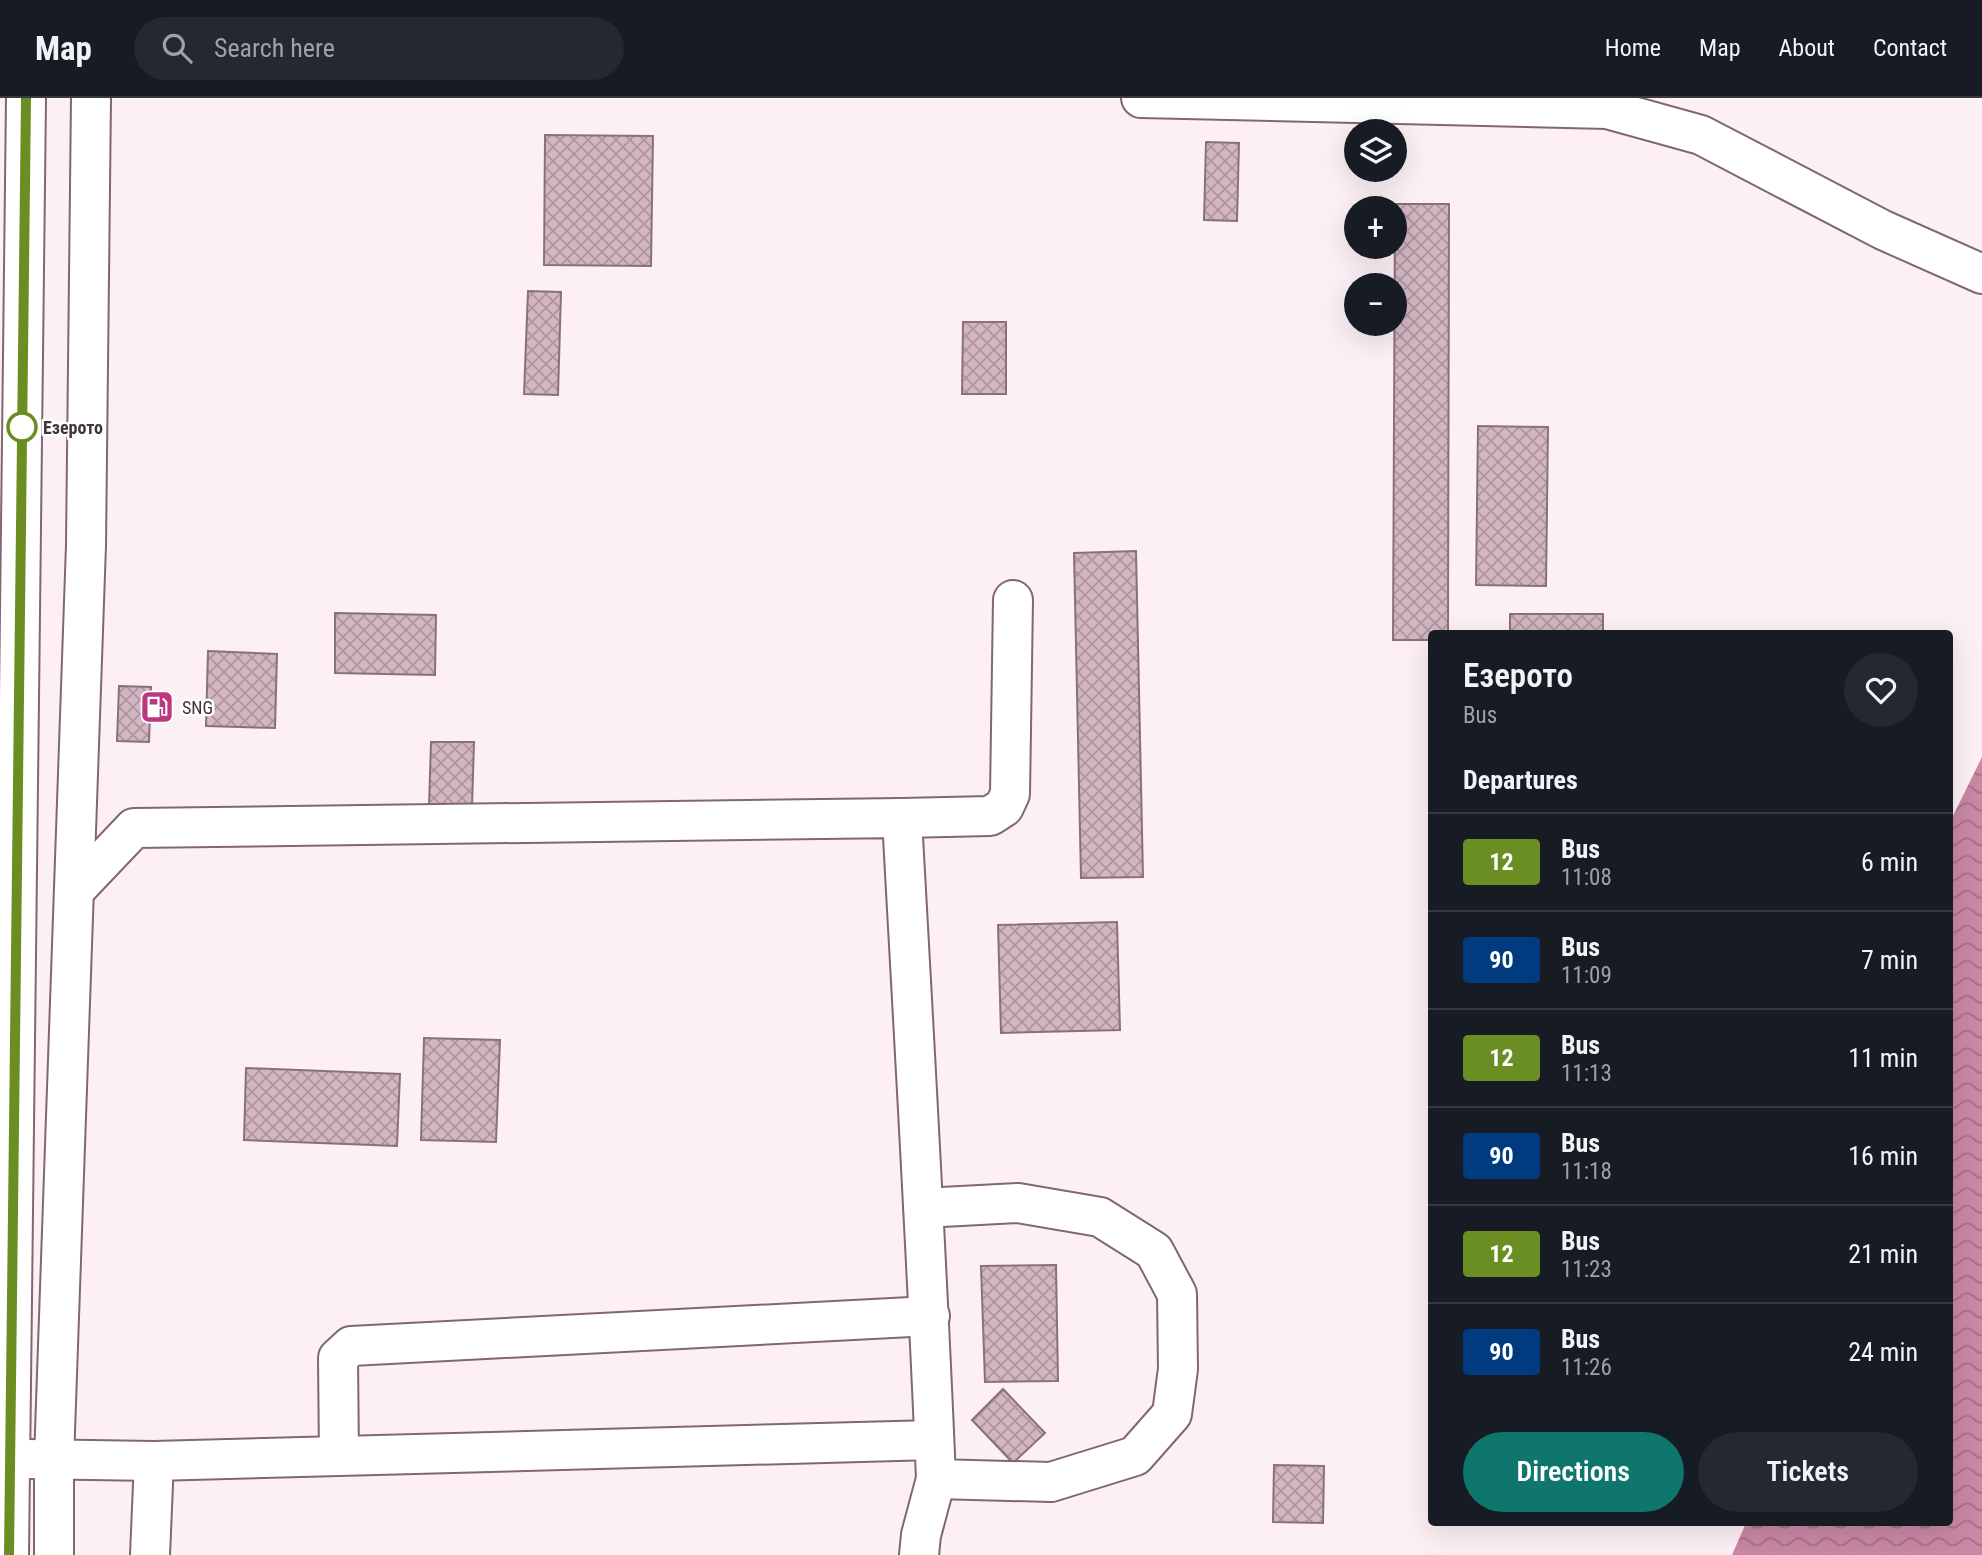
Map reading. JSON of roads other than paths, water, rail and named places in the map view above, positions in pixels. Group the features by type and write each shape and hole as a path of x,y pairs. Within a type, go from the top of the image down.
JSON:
{"main road":[{"path":"9,1555 26,98"},
{"path":"54,1555 54,1460 86,545 91,98"},
{"path":"1141,98 1607,109 1701,135 1883,230 1982,274"},
{"path":"76,889 134,828 990,816 1004,807 1010,794 1013,600"},
{"path":"902,818 930,1316 936,1479 921,1535 919,1555"},
{"path":"923,1208 1018,1203 1100,1217 1154,1251 1177,1294 1178,1369 1172,1413 1135,1456 1051,1482 936,1479"},
{"path":"339,1456 338,1358 351,1346 930,1316"},
{"path":"10,1458 154,1461 934,1440"},
{"path":"149,1555 154,1461"}],"water":[{"path":"1982,757 1982,1555 1732,1555 1745,1526 1953,1526 1953,816"}],"place":[{"name":"Езерото","path":"22,427"},
{"name":"SNG","path":"157,707"}]}
